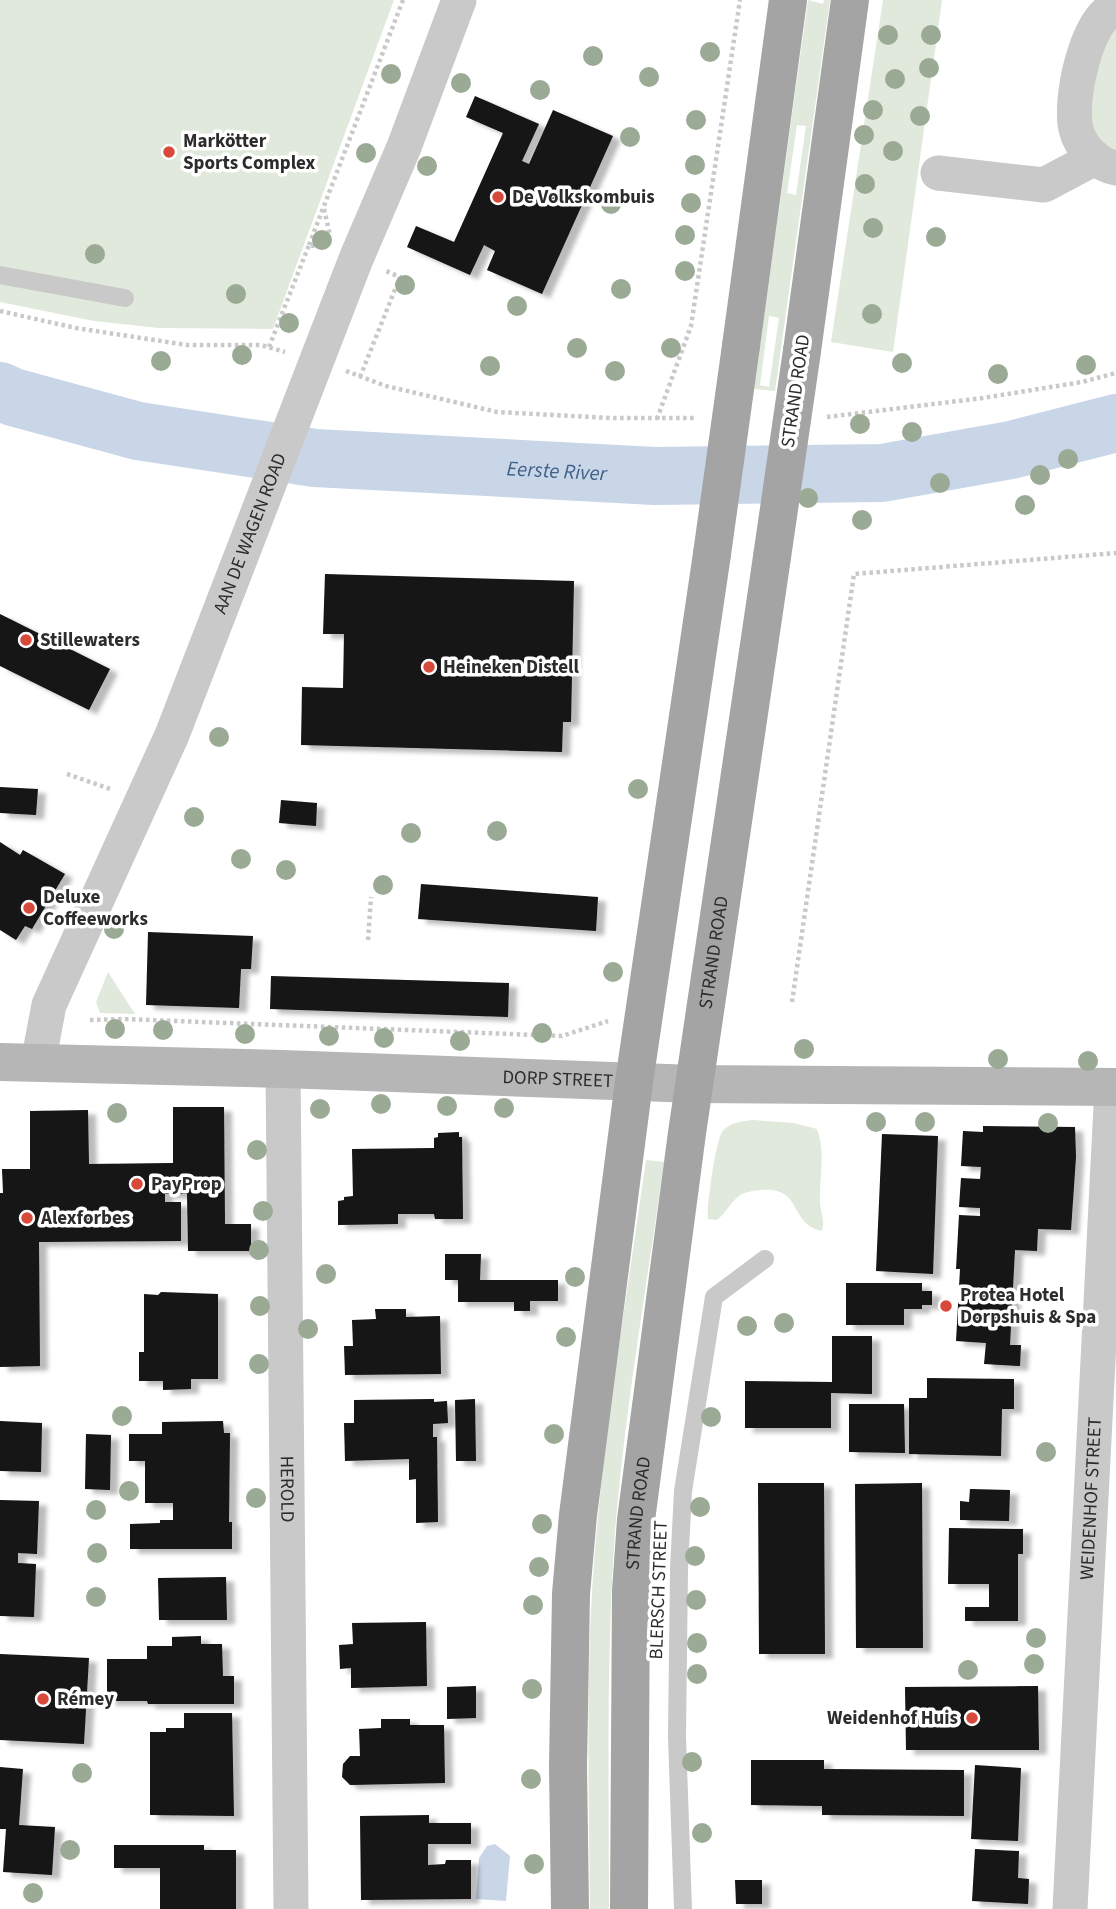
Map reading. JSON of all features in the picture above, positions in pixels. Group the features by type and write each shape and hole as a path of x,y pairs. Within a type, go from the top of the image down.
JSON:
{"main road":[{"path":"569,1909 571,1594 578,1515 634,1082 712,554 788,0"},
{"name":"STRAND ROAD","path":"629,1909 631,1591 635,1532 695,1084 802,351 850,0"}],"street":[{"name":"AAN DE WAGEN ROAD","path":"38,1063 48,1005 172,735 246,541 302,363 356,259 404,147 459,0"},
{"path":"1104,7 1086,46 1074,107 1076,129 1082,145 1105,163"},
{"path":"938,173 1044,185 1105,163"},
{"name":"DORP STREET","path":"0,1062 695,1084 1114,1087"},
{"name":"HEROLD","path":"283,1069 291,1909"},
{"name":"WEIDENHOF STREET","path":"1070,1909 1114,1087"}],"lane":[{"path":"0,275 125,298"},
{"name":"BLERSCH STREET","path":"682,1909 677,1725 679,1569 685,1477 713,1297 765,1259"}],"path":[{"path":"270,347 404,0"},
{"path":"657,419 691,326 740,0"},
{"path":"324,208 331,239"},
{"path":"309,245 333,250"},
{"path":"376,267 400,277 360,377 386,386 496,412 657,419 701,418"},
{"path":"0,311 76,328 187,345 261,345 302,363"},
{"path":"826,416 984,398 1082,383 1116,373"},
{"path":"792,1002 854,574 1116,554"},
{"path":"67,774 110,788"},
{"path":"368,940 371,897"},
{"path":"90,1020 124,1018 562,1036 610,1021"}],"shaded area":[{"name":"Markötter Sports Complex","path":"0,0 394,0 273,329 159,328 94,321 0,302"},
{"path":"808,0 823,4 824,0 830,0 775,391 754,389","holes":["797,125 806,126 796,195 787,193","769,316 779,318 769,387 760,385"]},
{"path":"883,0 942,0 893,352 831,342"},
{"path":"1116,20 1116,152 1089,128 1101,32"},
{"path":"108,972 135,1014 100,1013 96,1002"},
{"path":"752,1120 794,1123 817,1129 822,1156 822,1231 811,1227 790,1199 774,1190 743,1194 717,1220 708,1219 712,1174 722,1132 732,1124"},
{"path":"646,1160 664,1162 630,1393 615,1532 609,1673 609,1909 590,1909 589,1702 593,1574 612,1396"}],"water":[{"path":"495,1844 510,1856 506,1901 476,1899 479,1858 487,1846"}],"building":[{"path":"475,96 539,124 522,161 529,164 553,110 613,136 542,294 487,270 495,251 484,245 470,275 407,247 416,226 454,242 503,133 466,117"},
{"path":"325,574 574,581 571,722 563,722 562,752 301,745 302,687 343,688 344,634 323,634"},
{"name":"Stillewaters","path":"0,614 110,669 89,710 0,666"},
{"path":"0,787 38,789 36,815 0,813"},
{"path":"281,800 317,803 316,826 279,823"},
{"path":"0,842 20,855 23,850 65,874 32,929 25,926 16,940 0,930"},
{"path":"421,884 598,897 596,931 418,919"},
{"path":"148,932 253,936 251,969 241,969 239,1008 146,1005"},
{"path":"271,976 509,983 508,1017 270,1009"},
{"path":"173,1107 224,1107 225,1224 251,1224 251,1251 188,1251 187,1194 165,1194 165,1202 181,1202 181,1241 39,1242 40,1366 0,1367 2,1169 30,1169 30,1111 88,1110 89,1164 173,1163"},
{"path":"983,1126 1075,1127 1076,1157 1071,1230 1038,1229 1037,1251 1015,1250 1010,1345 1021,1345 1020,1366 984,1364 986,1343 956,1341 960,1269 956,1269 959,1215 980,1216 980,1208 959,1207 961,1178 980,1179 981,1167 961,1166 963,1131 983,1132"},
{"path":"459,1132 459,1137 462,1137 463,1219 435,1219 434,1214 398,1214 398,1224 338,1225 338,1201 353,1196 352,1149 434,1148 434,1138 438,1137 438,1133"},
{"path":"882,1134 938,1136 933,1274 876,1271"},
{"path":"445,1254 481,1254 480,1280 558,1280 558,1301 530,1301 530,1311 514,1311 514,1302 458,1302 458,1280 445,1280"},
{"path":"846,1283 922,1283 922,1291 932,1291 932,1305 922,1305 922,1309 904,1309 904,1325 846,1325"},
{"path":"161,1292 218,1294 218,1379 191,1379 191,1389 163,1390 163,1381 139,1381 139,1352 144,1352 144,1294 158,1295"},
{"path":"375,1309 406,1309 406,1317 440,1316 441,1374 345,1375 344,1346 353,1346 352,1320 376,1319"},
{"path":"832,1336 872,1336 872,1394 831,1393 831,1428 745,1428 745,1381 832,1382"},
{"path":"927,1378 1014,1379 1014,1409 1002,1409 1001,1456 909,1454 909,1398 927,1398"},
{"path":"434,1399 434,1402 447,1401 448,1423 433,1424 433,1437 437,1437 438,1522 416,1523 416,1479 409,1480 409,1459 345,1461 344,1423 354,1423 354,1400"},
{"path":"475,1399 476,1461 456,1461 455,1400"},
{"path":"849,1404 904,1404 905,1453 849,1452"},
{"path":"0,1421 42,1423 41,1472 0,1471"},
{"path":"223,1421 224,1433 230,1433 229,1522 232,1522 232,1549 130,1549 130,1524 173,1520 173,1503 145,1503 145,1461 129,1461 129,1434 162,1434 162,1422"},
{"path":"86,1434 111,1435 110,1490 85,1489"},
{"path":"758,1483 824,1483 825,1654 759,1654"},
{"path":"922,1483 923,1648 856,1648 855,1484"},
{"path":"970,1489 1010,1490 1009,1521 960,1520 960,1501 969,1502"},
{"path":"0,1500 39,1501 37,1554 18,1553 18,1563 36,1564 34,1617 0,1616"},
{"path":"949,1528 1023,1529 1023,1554 1018,1554 1018,1621 965,1621 965,1607 989,1607 989,1584 948,1584"},
{"path":"226,1577 227,1620 159,1620 158,1578"},
{"path":"426,1622 427,1686 351,1688 351,1668 340,1669 339,1645 353,1644 352,1623"},
{"path":"201,1636 201,1644 222,1644 223,1676 234,1676 234,1704 107,1701 107,1659 147,1659 147,1646 172,1646 172,1637"},
{"name":"Rémey","path":"0,1654 89,1658 84,1744 0,1740"},
{"path":"476,1686 476,1718 447,1719 447,1687"},
{"name":"Weidenhof Huis","path":"1038,1686 1039,1750 906,1750 905,1687"},
{"path":"184,1713 232,1713 234,1816 150,1815 150,1732 166,1732 166,1728 184,1728"},
{"path":"381,1719 410,1719 410,1725 444,1725 445,1783 350,1785 342,1777 343,1764 350,1756 360,1756 359,1729 381,1728"},
{"path":"751,1760 824,1760 824,1769 964,1770 964,1816 822,1815 822,1806 751,1805"},
{"path":"975,1765 1021,1768 1018,1841 971,1839"},
{"path":"0,1767 23,1769 19,1825 55,1827 52,1875 3,1872 6,1829 0,1829"},
{"path":"429,1815 429,1823 471,1823 471,1844 428,1844 428,1865 445,1864 446,1860 471,1860 471,1899 361,1900 360,1816"},
{"path":"114,1845 204,1845 204,1850 236,1850 236,1909 160,1909 160,1868 114,1868"},
{"path":"975,1849 1019,1851 1018,1878 1029,1879 1028,1904 972,1901"},
{"path":"735,1880 762,1880 762,1904 736,1904"}],"waterway":[{"name":"Eerste River","path":"0,391 13,397 138,431 315,458 655,476 882,473 1011,450 1116,423"}],"place":[{"name":"Markötter Sports Complex","path":"169,152"},
{"name":"De Volkskombuis","path":"498,197"},
{"name":"Stillewaters","path":"26,640"},
{"name":"Heineken Distell","path":"429,667"},
{"name":"Deluxe Coffeeworks","path":"29,908"},
{"name":"PayProp","path":"137,1184"},
{"name":"Alexforbes","path":"27,1218"},
{"name":"Protea Hotel Dorpshuis & Spa","path":"946,1306"},
{"name":"Rémey","path":"43,1699"},
{"name":"Weidenhof Huis","path":"972,1718"}]}
